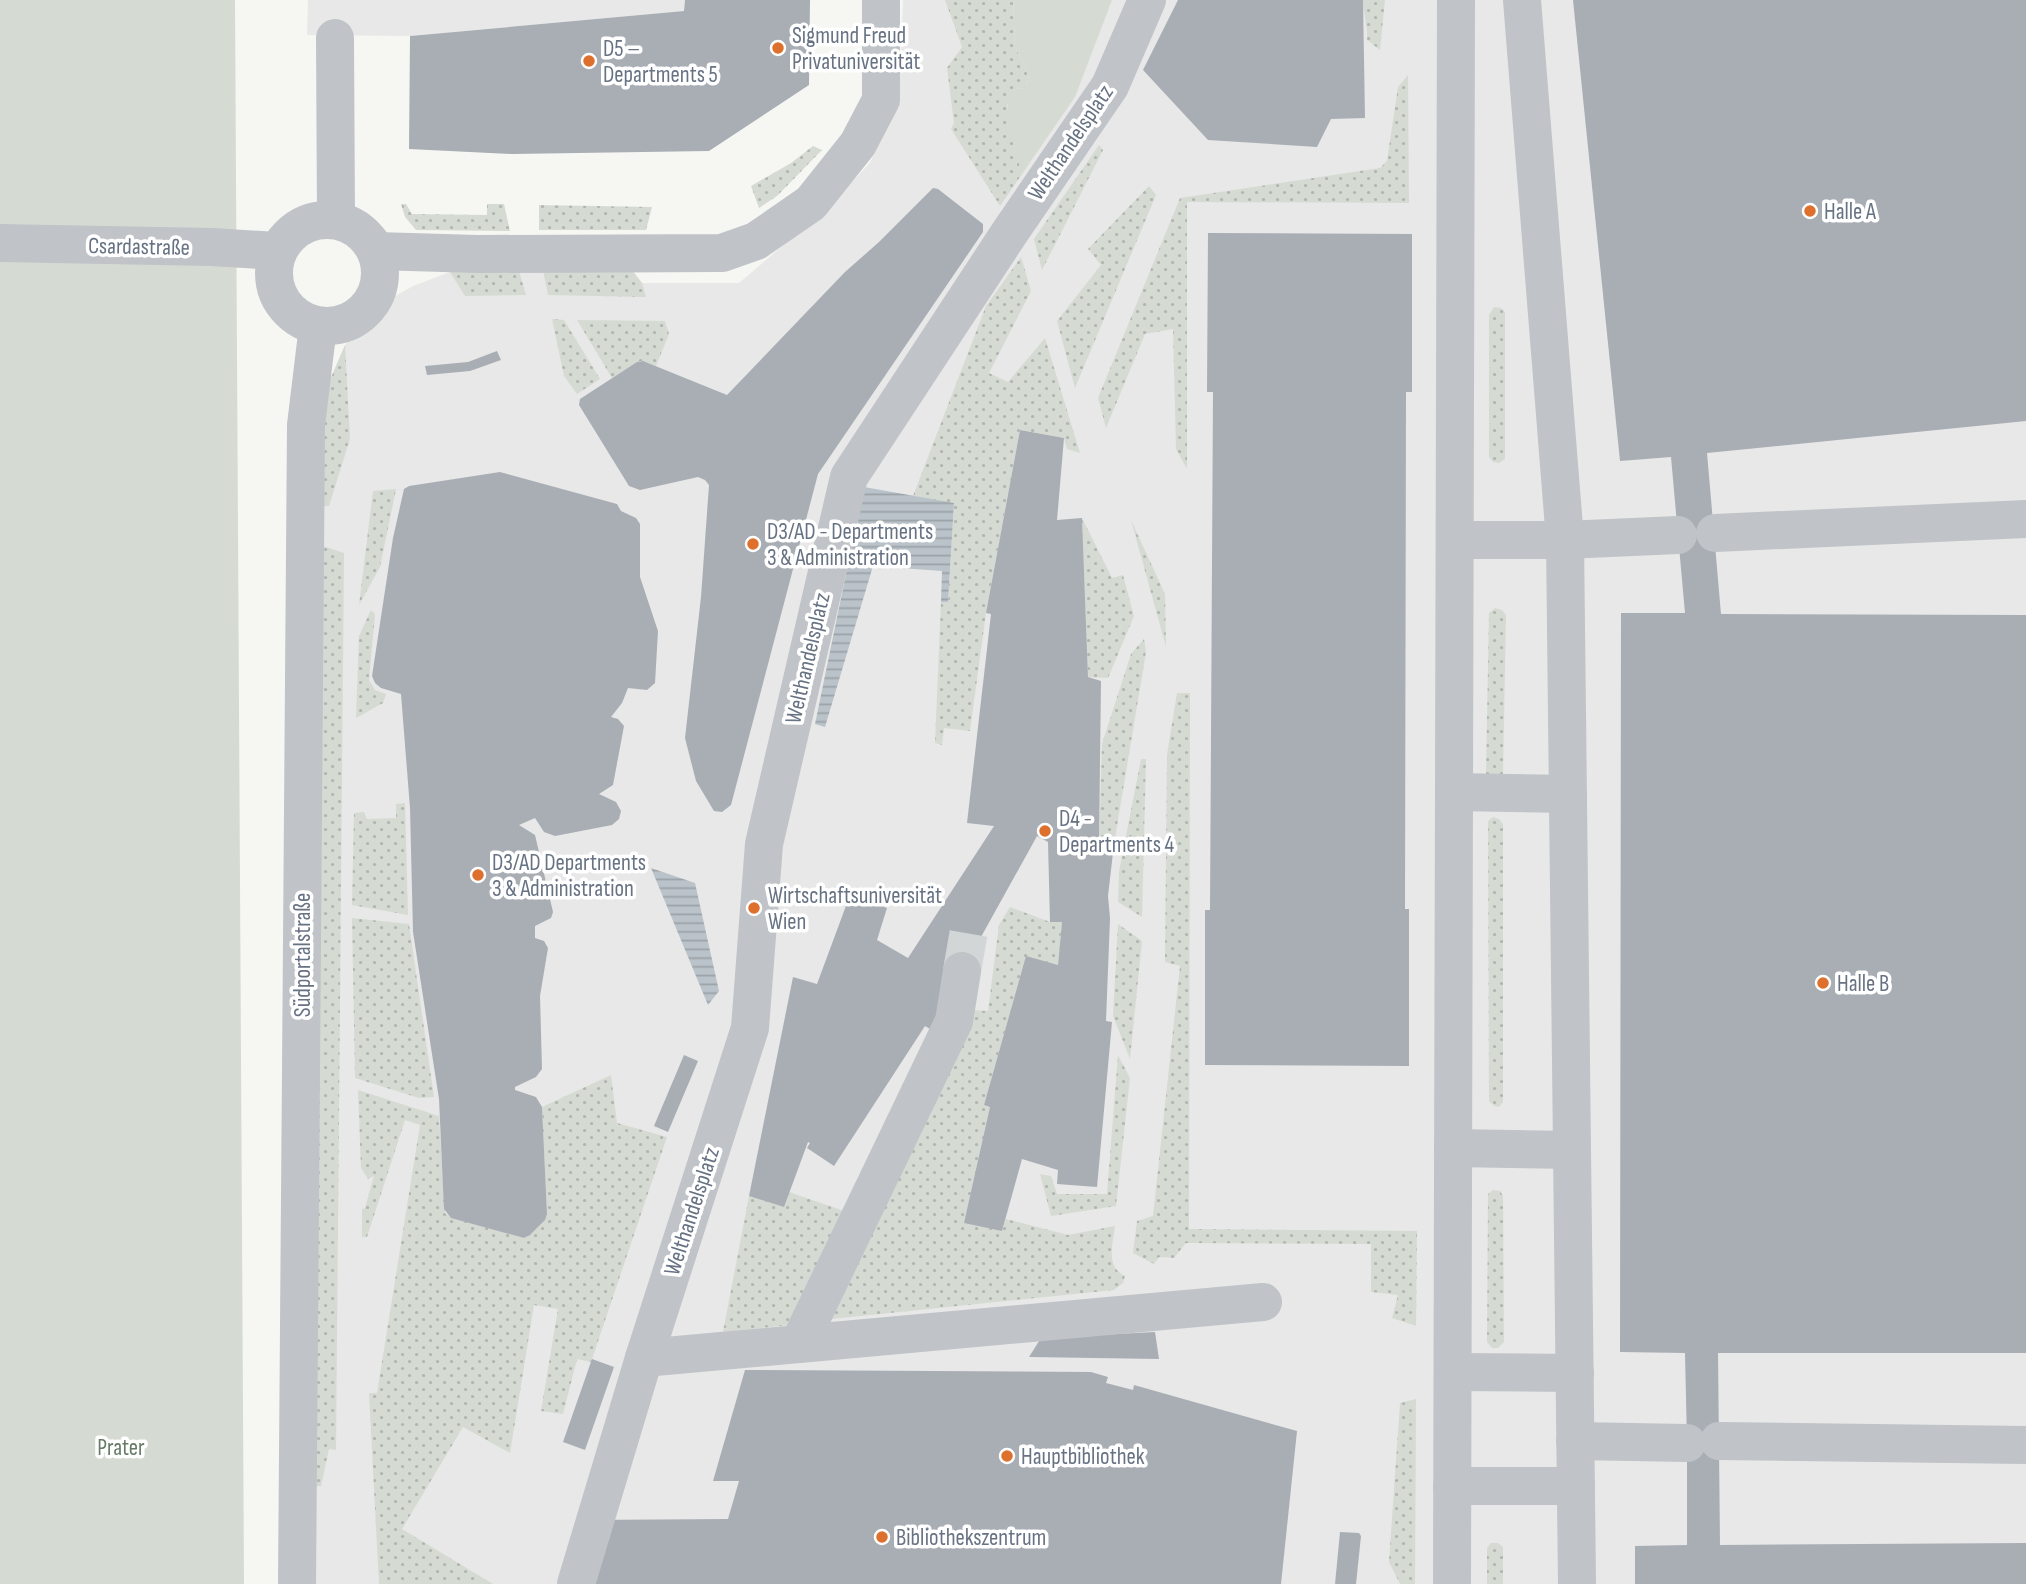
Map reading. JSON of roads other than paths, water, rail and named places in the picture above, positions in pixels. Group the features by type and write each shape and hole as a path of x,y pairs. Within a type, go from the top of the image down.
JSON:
{"street":[{"path":"376,251 478,254 722,253 756,241 811,203 858,145 881,100 881,0"},
{"path":"1452,1584 1456,0"},
{"path":"1522,0 1565,540 1577,1584"},
{"name":"Welthandelsplatz","path":"576,1584 644,1358 750,1028 764,844 849,477 1010,232 1110,86 1147,21"},
{"path":"335,38 336,220"},
{"path":"336,220 360,231 376,251 380,267 374,299 364,312 351,321 318,327 289,312 280,299 274,284 273,267 277,251 297,228 311,222 336,220"},
{"name":"Csardastraße","path":"0,243 212,247 277,251"},
{"name":"Südportalstraße","path":"297,1584 306,425 318,327"},
{"path":"1455,540 1565,540 2026,519"},
{"path":"1454,792 1568,794"},
{"path":"799,1344 954,1021 962,971"},
{"path":"1453,1148 1572,1150"},
{"path":"644,1358 1263,1302"},
{"path":"1453,1372 1575,1373"},
{"path":"1575,1441 2026,1445"},
{"path":"1452,1486 1576,1486"}],"tunnel":[{"path":"962,971 971,919"}],"place":[{"name":"Sigmund Freud Privatuniversität","path":"778,48"},
{"name":"D5 – Departments 5","path":"589,61"},
{"name":"Halle A","path":"1810,211"},
{"name":"D3/AD - Departments 3 & Administration","path":"753,544"},
{"name":"D4 - Departments 4","path":"1045,831"},
{"name":"D3/AD Departments 3 & Administration","path":"478,875"},
{"name":"Wirtschaftsuniversität Wien","path":"754,908"},
{"name":"Halle B","path":"1823,983"},
{"name":"Hauptbibliothek","path":"1007,1456"},
{"name":"Bibliothekszentrum","path":"882,1537"}],"park label":[{"name":"Prater","path":"121,1447"}]}
